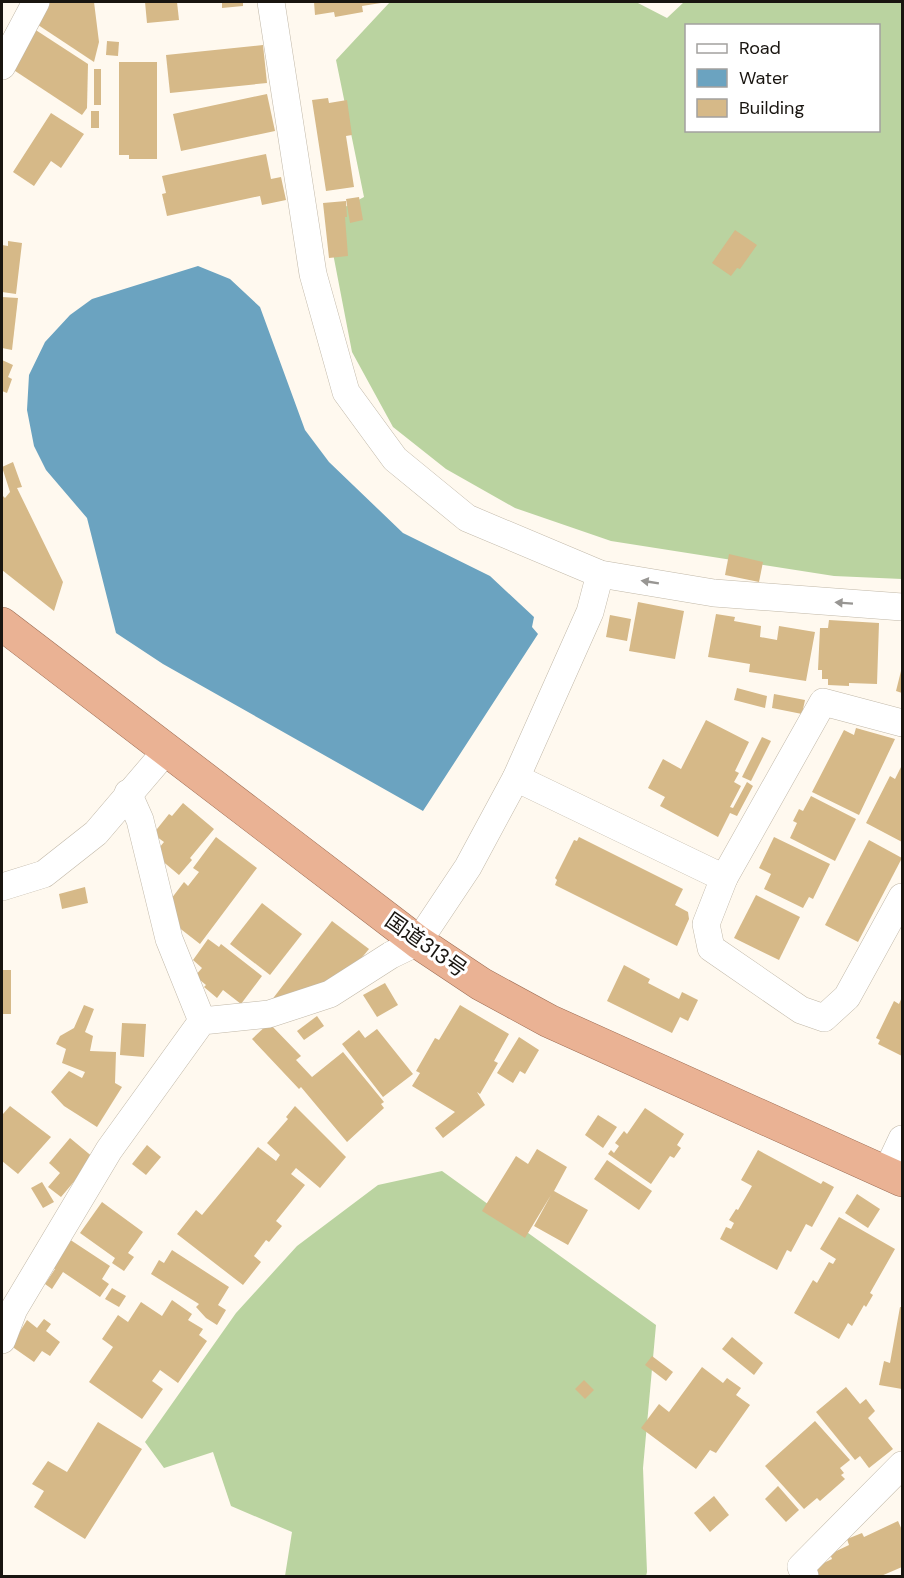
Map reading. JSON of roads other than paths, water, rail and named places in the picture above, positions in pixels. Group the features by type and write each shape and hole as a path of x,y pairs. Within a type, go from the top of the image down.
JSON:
{"highway":[{"name":"国道313号","path":"2,624 418,942 481,984 549,1021 894,1177"}],"street":[{"path":"2,66 36,2"},
{"path":"271,2 313,274 346,392 395,459 467,518 600,574 714,593 903,607"},
{"path":"2,1340 14,1309 109,1150 202,1021 269,1014 330,994 391,955 418,942 468,867 516,778 590,612 600,574"},
{"path":"903,723 823,702 724,878 705,924 711,948 801,1010 824,1018 847,997 903,897"},
{"path":"2,887 44,874 96,833 166,751"},
{"path":"516,778 724,878"},
{"path":"128,793 140,820 169,939 202,1021"},
{"path":"894,1177 903,1139"},
{"path":"805,1576 801,1567 903,1465"}],"water":[{"path":"198,266 230,279 260,307 305,430 329,462 403,533 490,576 534,617 532,627 538,634 423,811 163,664 116,633 87,518 46,470 34,446 27,410 29,375 45,342 70,315 92,299"}]}
